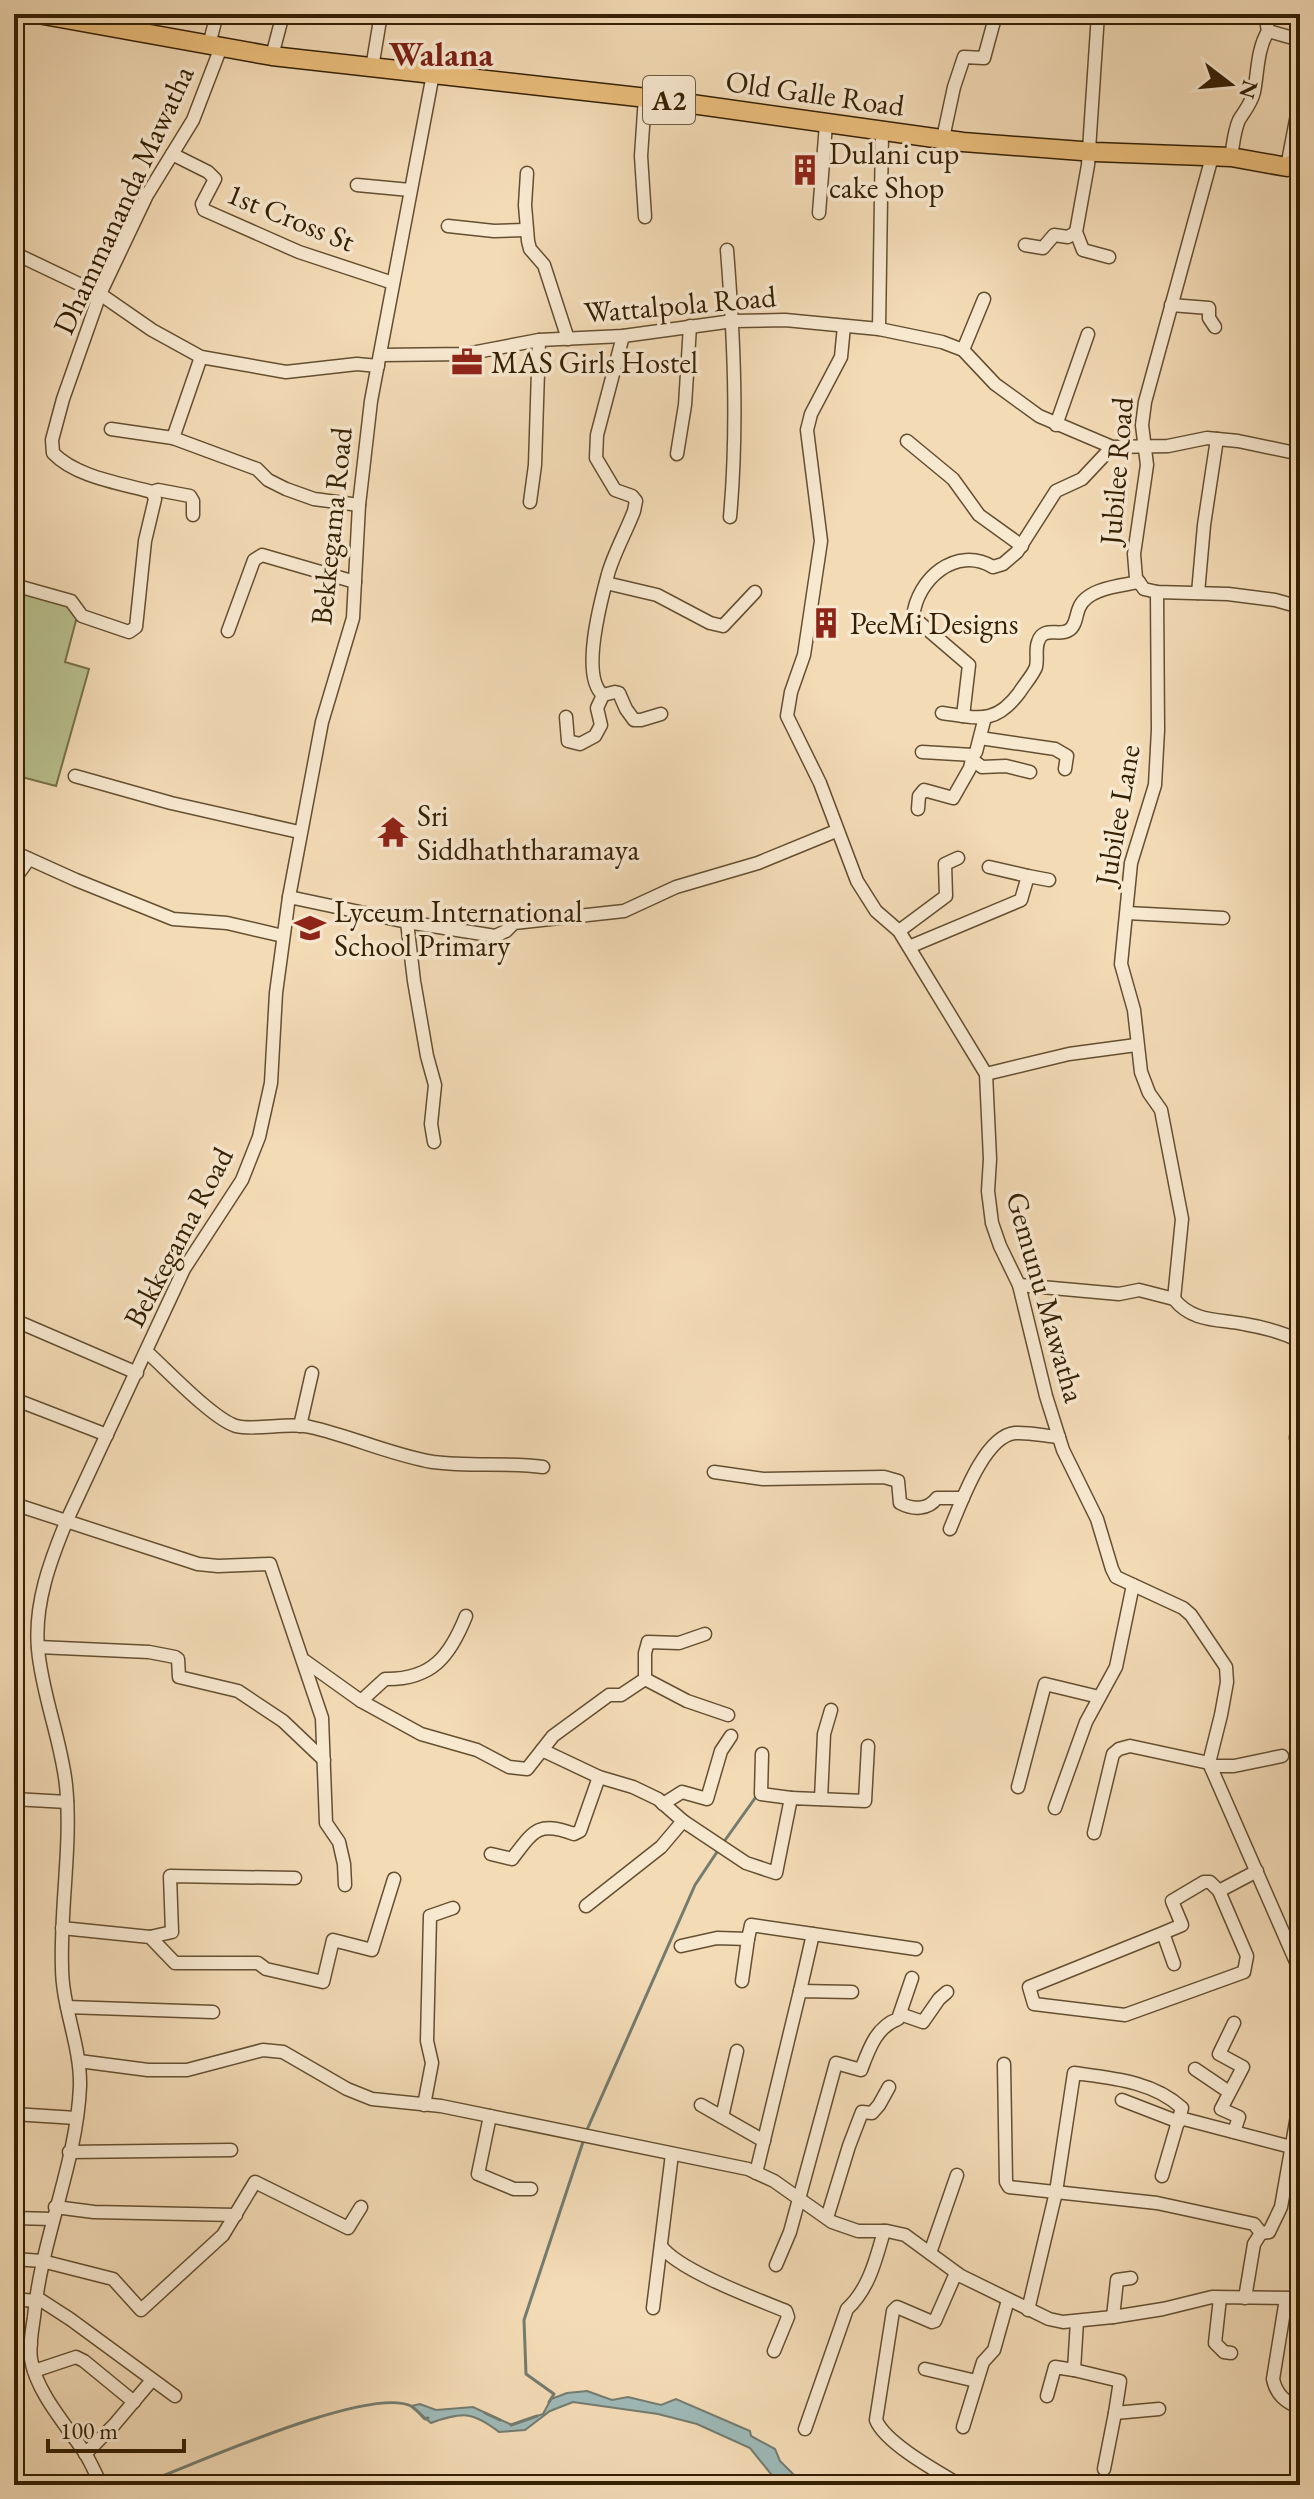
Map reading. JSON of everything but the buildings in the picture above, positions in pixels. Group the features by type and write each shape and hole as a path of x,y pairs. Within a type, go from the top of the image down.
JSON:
{"highway":[{"name":"Old Galle Road","path":"38,14 124,22 215,46 272,56 645,97 987,145 1231,157 1293,166"}],"street":[{"name":"Dhammananda Mawatha","path":"152,492 61,462 53,453 52,440 100,294 147,195 193,120 215,46 217,14"},
{"path":"272,56 283,14"},
{"path":"372,68 381,14"},
{"path":"943,138 964,57 984,58 996,14"},
{"path":"1098,14 1088,152 1076,232 1083,250 1109,257"},
{"path":"1231,157 1239,121 1248,109 1254,92 1255,71 1268,31 1265,14"},
{"path":"1268,31 1300,40"},
{"name":"Bekkegama Road","path":"101,2485 85,2454 60,2422 34,2371 31,2344 42,2261 76,2118 79,2061 61,1970 67,1802 38,1647 39,1609 50,1563 67,1520 184,1269 242,1180 259,1137 271,1083 276,993 299,832 322,722 353,618 359,505 371,401 433,74"},
{"path":"645,97 641,156 645,217"},
{"path":"1293,166 1300,99"},
{"path":"819,213 826,124"},
{"path":"879,329 882,132"},
{"name":"1st Cross St","path":"172,154 208,172 215,179 202,204 204,210 299,252 393,283"},
{"name":"Jubilee Road","path":"1212,157 1145,402 1143,446 1147,465 1134,554 1136,578 1144,589 1157,592 1275,600 1300,607"},
{"path":"527,173 526,230 530,249 544,265 568,339"},
{"path":"357,185 410,190"},
{"path":"448,226 494,231 526,230"},
{"path":"1025,245 1043,248 1054,235 1068,237 1076,232"},
{"path":"727,250 733,321 735,457 730,517"},
{"name":"Wattalpola Road","path":"14,253 100,294 152,330 201,357 286,372 379,360 466,354 539,340 623,336 733,321 785,320 879,329 942,342 963,350 995,384 1039,416 1112,447 1168,446 1207,438 1300,454"},
{"path":"963,350 984,299"},
{"path":"1171,305 1209,308 1209,318 1215,327"},
{"path":"677,454 685,405 690,326"},
{"name":"Gemunu Mawatha","path":"844,326 841,357 811,414 807,430 821,541 804,655 791,692 787,716 820,783 857,881 876,911 899,931 986,1074 990,1159 988,1191 992,1223 1019,1285 1059,1437 1097,1519 1112,1569 1116,1577 1183,1608 1226,1667 1227,1682 1210,1765"},
{"path":"1056,425 1088,334"},
{"path":"603,695 598,691 591,659 606,583 636,501 632,496 615,490 596,458 597,435 623,336"},
{"path":"530,502 535,465 539,340"},
{"path":"173,438 201,357"},
{"path":"111,429 173,438 257,469 268,480 314,499 359,505"},
{"path":"1198,593 1217,439"},
{"path":"907,441 953,479 979,515 1022,546"},
{"path":"963,716 969,665 913,617 913,610 927,585 943,567 955,560 981,560 993,567 1003,564 1022,546 1056,491 1082,479 1112,447"},
{"path":"14,585 71,601 82,616 129,632 136,627 145,541 155,499 152,492 158,490 190,496 193,515"},
{"path":"228,631 254,560 262,555 355,582"},
{"path":"942,713 995,716 1022,689 1036,667 1038,641 1043,635 1050,631 1067,632 1072,629 1080,604 1093,594 1139,582"},
{"path":"606,583 657,595 710,623 723,626 755,592"},
{"name":"Jubilee Lane","path":"1157,592 1158,730 1155,785 1131,863 1121,964 1134,1010 1141,1072 1149,1093 1161,1110 1182,1219 1174,1299"},
{"path":"603,695 619,693 634,720 661,714"},
{"path":"566,717 568,741 580,744 595,736 601,725 597,708 603,695"},
{"path":"918,809 919,796 924,790 953,798 970,768 985,717"},
{"path":"980,738 1055,749 1067,756 1065,769"},
{"path":"922,752 973,755"},
{"path":"973,755 974,761 982,767 1006,766 1030,772"},
{"path":"75,776 171,803 299,832"},
{"path":"289,897 407,922 495,936 514,923 624,911 676,887 758,863 836,831"},
{"path":"14,852 173,919 227,923 283,936"},
{"path":"899,931 946,896 945,864 958,858"},
{"path":"14,880 29,859"},
{"path":"989,867 1049,880"},
{"path":"909,947 1021,900 1028,876"},
{"path":"1127,913 1223,918"},
{"path":"407,922 416,996 435,1085 431,1124 434,1142"},
{"path":"986,1074 1069,1054 1136,1045"},
{"path":"1019,1285 1119,1294 1139,1290 1174,1299 1183,1311 1193,1316 1245,1324 1300,1341"},
{"path":"14,1320 137,1373"},
{"path":"147,1352 208,1406 236,1426 300,1426 431,1461 471,1466 521,1464 543,1467"},
{"path":"300,1426 312,1373"},
{"path":"14,1399 107,1435"},
{"path":"1296,1438 1300,1409"},
{"path":"950,1529 963,1498 996,1441 1014,1433 1059,1437"},
{"path":"714,1472 763,1479 884,1477 898,1481 900,1503 907,1507 925,1508 937,1498 963,1498"},
{"path":"14,1504 198,1564 270,1564 322,1718 326,1823 339,1842 345,1885"},
{"path":"1055,1808 1086,1722 1116,1667 1133,1585"},
{"path":"361,1701 385,1679 408,1680 440,1660 455,1643 466,1616"},
{"path":"645,1679 648,1642 679,1643 705,1634"},
{"path":"38,1647 149,1652 175,1657 178,1659 179,1677 238,1691 283,1721 324,1760"},
{"path":"305,1661 361,1701 421,1734 477,1750 519,1769 527,1769 553,1736 609,1695 621,1695 645,1679"},
{"path":"645,1679 687,1701 728,1715"},
{"path":"1018,1787 1045,1684 1099,1697"},
{"path":"821,1799 824,1734 831,1710"},
{"path":"663,1804 682,1792 707,1799 721,1751 731,1736"},
{"path":"762,1754 761,1794 865,1801 868,1746"},
{"path":"1094,1833 1113,1754 1119,1749 1130,1746 1210,1765 1234,1766 1282,1756"},
{"path":"542,1750 599,1777 633,1787 663,1804 746,1863 776,1873 791,1798"},
{"path":"1210,1765 1300,1971"},
{"path":"491,1854 512,1859 531,1834 542,1827 553,1826 574,1834 580,1831 599,1777"},
{"path":"14,1799 67,1802"},
{"path":"586,1906 661,1847 683,1821"},
{"path":"1219,1891 1257,1871"},
{"path":"62,1928 150,1937 172,1932 170,1876 295,1878"},
{"path":"150,1937 175,1963 258,1963 266,1969 323,1982 333,1940 372,1950 394,1879"},
{"path":"1204,1882 1210,1882 1219,1891 1247,1956 1244,1972 1125,2015 1034,2004 1029,1987 1182,1925 1172,1901 1204,1882"},
{"path":"424,2105 432,2063 427,2041 430,1916 453,1908"},
{"path":"742,1981 751,1925 916,1949"},
{"path":"1163,1933 1174,1964"},
{"path":"756,2173 813,1934"},
{"path":"681,1946 717,1938 748,1939"},
{"path":"776,2265 790,2232 836,2063 861,2070 884,2024 898,2019 912,1978"},
{"path":"800,1991 852,1992"},
{"path":"900,2014 923,2022 947,1992"},
{"path":"67,2007 213,2012"},
{"path":"1234,2023 1219,2054 1243,2067 1221,2109 1239,2117 1234,2132"},
{"path":"79,2061 148,2070 187,2070 263,2050 283,2052 347,2089 372,2099 490,2116 756,2173 774,2181 827,2218 858,2231 905,2235 956,2273 1028,2310 1063,2322 1113,2317 1220,2298 1300,2298"},
{"path":"722,2117 737,2051"},
{"path":"1004,2064 1006,2182 1009,2187 1157,2203 1254,2224 1261,2233"},
{"path":"1195,2069 1229,2092"},
{"path":"1028,2310 1056,2192 1074,2073 1124,2079 1182,2108 1162,2176"},
{"path":"827,2218 862,2112 872,2113 889,2087"},
{"path":"1261,2233 1269,2232 1281,2207 1300,2099"},
{"path":"1122,2100 1179,2120 1291,2147"},
{"path":"701,2105 764,2141"},
{"path":"14,2114 76,2118"},
{"path":"490,2116 478,2174 514,2189 531,2189"},
{"path":"69,2152 231,2150"},
{"path":"653,2308 672,2154"},
{"path":"930,2253 957,2175"},
{"path":"14,2259 42,2261 113,2279 141,2310 223,2235 255,2182 348,2228 361,2207"},
{"path":"14,2218 94,2212 236,2215"},
{"path":"805,2429 847,2309 860,2298 884,2231"},
{"path":"1245,2298 1254,2244 1261,2233"},
{"path":"661,2246 690,2268 786,2311 788,2317 774,2351"},
{"path":"956,2273 935,2321 903,2308 897,2307 893,2311 876,2420 879,2427 906,2449 960,2485"},
{"path":"1113,2317 1117,2280 1131,2278"},
{"path":"1220,2298 1215,2343 1224,2352 1231,2353"},
{"path":"14,2299 35,2299 70,2319 175,2396"},
{"path":"1286,2299 1273,2379 1281,2397 1300,2408"},
{"path":"963,2427 983,2362 994,2350 1008,2300"},
{"path":"1074,2370 1077,2321"},
{"path":"14,2356 31,2344"},
{"path":"34,2371 76,2357 134,2402"},
{"path":"1047,2396 1055,2367 1120,2381 1104,2469"},
{"path":"925,2369 976,2381"},
{"path":"85,2454 152,2380"},
{"path":"1115,2413 1159,2409"}],"green space":[{"path":"14,588 79,609 65,662 89,669 56,786 14,775"}],"water":[{"path":"587,2391 612,2400 628,2397 661,2405 676,2399 750,2431 751,2436 775,2449 780,2461 804,2485 779,2484 750,2448 697,2424 658,2414 573,2402 550,2411 525,2430 499,2432 474,2417 459,2415 431,2423 411,2406 420,2404 436,2410 473,2407 512,2425 543,2414 551,2399"}],"waterway":[{"path":"723,1843 758,1794"},
{"path":"586,2132 695,1885 719,1849"},
{"path":"549,2402 554,2394 526,2374 524,2320 584,2139"},
{"path":"139,2485 278,2431 357,2407 389,2403 411,2406 425,2419 428,2418"},
{"path":"485,2413 500,2420"},
{"path":"511,2425 537,2416"}],"place":[{"name":"Dulani cup cake Shop","path":"805,170"},
{"name":"MAS Girls Hostel","path":"467,362"},
{"name":"PeeMi Designs","path":"826,623"},
{"name":"Sri Siddhaththaramaya","path":"393,832"},
{"name":"Lyceum International School Primary","path":"310,928"}],"district":[{"name":"Walana","path":"441,54"}]}
